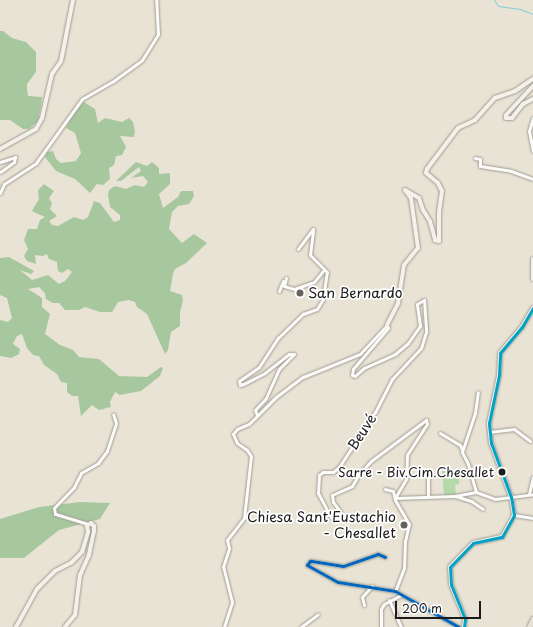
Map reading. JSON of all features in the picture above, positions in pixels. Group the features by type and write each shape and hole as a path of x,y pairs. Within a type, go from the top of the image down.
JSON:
{"main road":[{"path":"529,627 533,619"}],"street":[{"path":"0,149 36,129 42,118 52,74 61,61 73,0"},
{"path":"0,194 4,184 36,163 82,99 112,82 142,60 158,34 156,0"},
{"path":"224,627 232,602 223,567 229,548 227,540 244,518 251,456 247,450 236,443 233,434 303,377 360,354 387,325 398,303 404,265 416,252 418,237 411,198 406,190 419,198 430,221 435,240 440,239 439,212 442,191 438,183 426,173 427,169 452,134 475,120 495,98 515,91 533,79"},
{"path":"533,86 506,115 506,118 512,118 523,104 533,99"},
{"path":"533,118 529,131 533,150"},
{"path":"0,162 15,157 14,162 0,172"},
{"path":"474,158 480,159 480,166 511,171 533,179"},
{"path":"257,416 255,410 266,398 281,366 294,354 289,354 265,373 243,384 240,385 239,381 259,367 278,338 299,318 322,304 327,272 323,270 310,255 313,229 298,249"},
{"path":"533,259 533,279"},
{"path":"279,291 286,278 284,286 294,289 314,282 323,270"},
{"name":"Beuvé","path":"387,325 388,328 353,369 352,375 355,376 364,368 394,354 408,343 420,326 416,304 424,300 426,332 421,348 392,379 375,412 339,467 333,472 320,472 317,488 331,517 339,518 340,510 333,502 332,494 352,486 361,471 379,454 427,420 428,424 407,455 406,479 395,498"},
{"path":"464,627 465,619 451,585 450,567 473,543 502,537 514,515 510,496 489,432 499,374 500,353 522,327 533,308"},
{"path":"462,452 475,413 478,392"},
{"path":"65,627 75,615 80,574 89,555 94,526 56,514 54,508 74,487 81,473 98,463 107,451 116,423 113,414"},
{"path":"489,432 514,429 530,441"},
{"path":"440,433 460,446 468,464 476,492"},
{"path":"428,474 428,498"},
{"path":"529,494 533,477"},
{"path":"527,482 532,484"},
{"path":"385,489 393,490 395,498 410,528 405,541 404,568 394,591"},
{"path":"395,498 428,498 455,496 476,492 489,498 533,494"},
{"path":"455,496 471,501 483,509"},
{"path":"514,515 533,518"},
{"path":"16,627 37,589 55,571 71,563 82,552 88,524"},
{"path":"385,557 378,554 343,566 308,562 309,568 332,580 394,591 459,627"},
{"path":"364,605 362,598 372,586"},
{"path":"381,627 381,609 389,600 401,595"},
{"path":"389,600 401,627"},
{"path":"301,627 318,614"}],"green space":[{"path":"0,31 3,31 12,38 26,42 36,52 36,72 27,84 27,90 28,96 42,97 38,121 29,129 23,129 10,120 0,120"},
{"path":"84,102 95,109 98,123 105,118 122,122 129,118 133,122 135,131 134,137 120,136 126,147 122,155 116,156 114,165 109,168 110,179 103,185 97,184 90,193 75,179 56,171 45,157 47,152 53,151 56,159 61,163 76,161 81,153 75,133 66,128 75,109"},
{"path":"136,162 147,166 152,162 159,168 159,174 170,173 170,184 159,194 163,208 178,197 181,191 193,191 194,196 189,204 178,206 172,212 169,229 182,243 194,234 207,243 186,263 175,269 173,274 170,291 182,295 183,301 180,312 180,326 171,332 168,350 165,354 147,314 137,307 135,302 129,300 118,302 112,312 100,312 85,307 79,310 65,310 59,303 53,303 46,299 45,293 39,287 28,289 42,298 42,307 50,314 45,334 60,345 73,350 79,357 99,359 119,376 147,377 161,367 163,368 160,376 141,391 120,395 115,392 110,402 111,407 99,410 92,405 81,416 78,396 72,396 67,392 67,383 61,382 57,374 44,365 39,356 33,355 27,348 22,334 17,336 13,344 20,349 19,354 11,358 0,356 0,320 8,322 12,318 7,298 0,295 0,258 9,257 34,271 31,274 20,270 32,280 48,275 59,284 65,281 72,272 68,269 62,273 58,271 57,262 49,259 47,254 43,256 35,255 36,264 27,261 24,256 28,249 24,240 28,229 37,229 40,220 45,217 32,211 39,199 38,190 44,184 54,191 49,198 52,203 50,209 57,216 49,221 52,225 58,226 74,217 83,220 88,217 94,201 100,203 114,222 120,220 120,215 110,207 108,195 109,190 115,186 126,189 135,185 144,187 148,182 143,176 131,178 141,171 139,167 121,181 116,181"},
{"path":"460,469 459,484 455,485 456,494 444,496 442,471"},
{"path":"80,502 110,503 100,519 59,530 24,558 0,558 0,519 39,507"}],"waterway":[{"path":"494,0 498,6 520,9 533,14"}],"transit line":[{"path":"464,627 465,619 451,585 450,567 473,543 502,537 514,515 511,497 491,443 489,423 499,375 500,353 522,327 533,308"},
{"path":"385,557 378,554 343,566 310,561 307,565 338,582 395,591 459,627"}],"place":[{"name":"San Bernardo","path":"300,293"},
{"name":"Sarre - Biv.Cim.Chesallet","path":"502,472"},
{"name":"Chiesa Sant'Eustachio - Chesallet","path":"404,525"}]}
